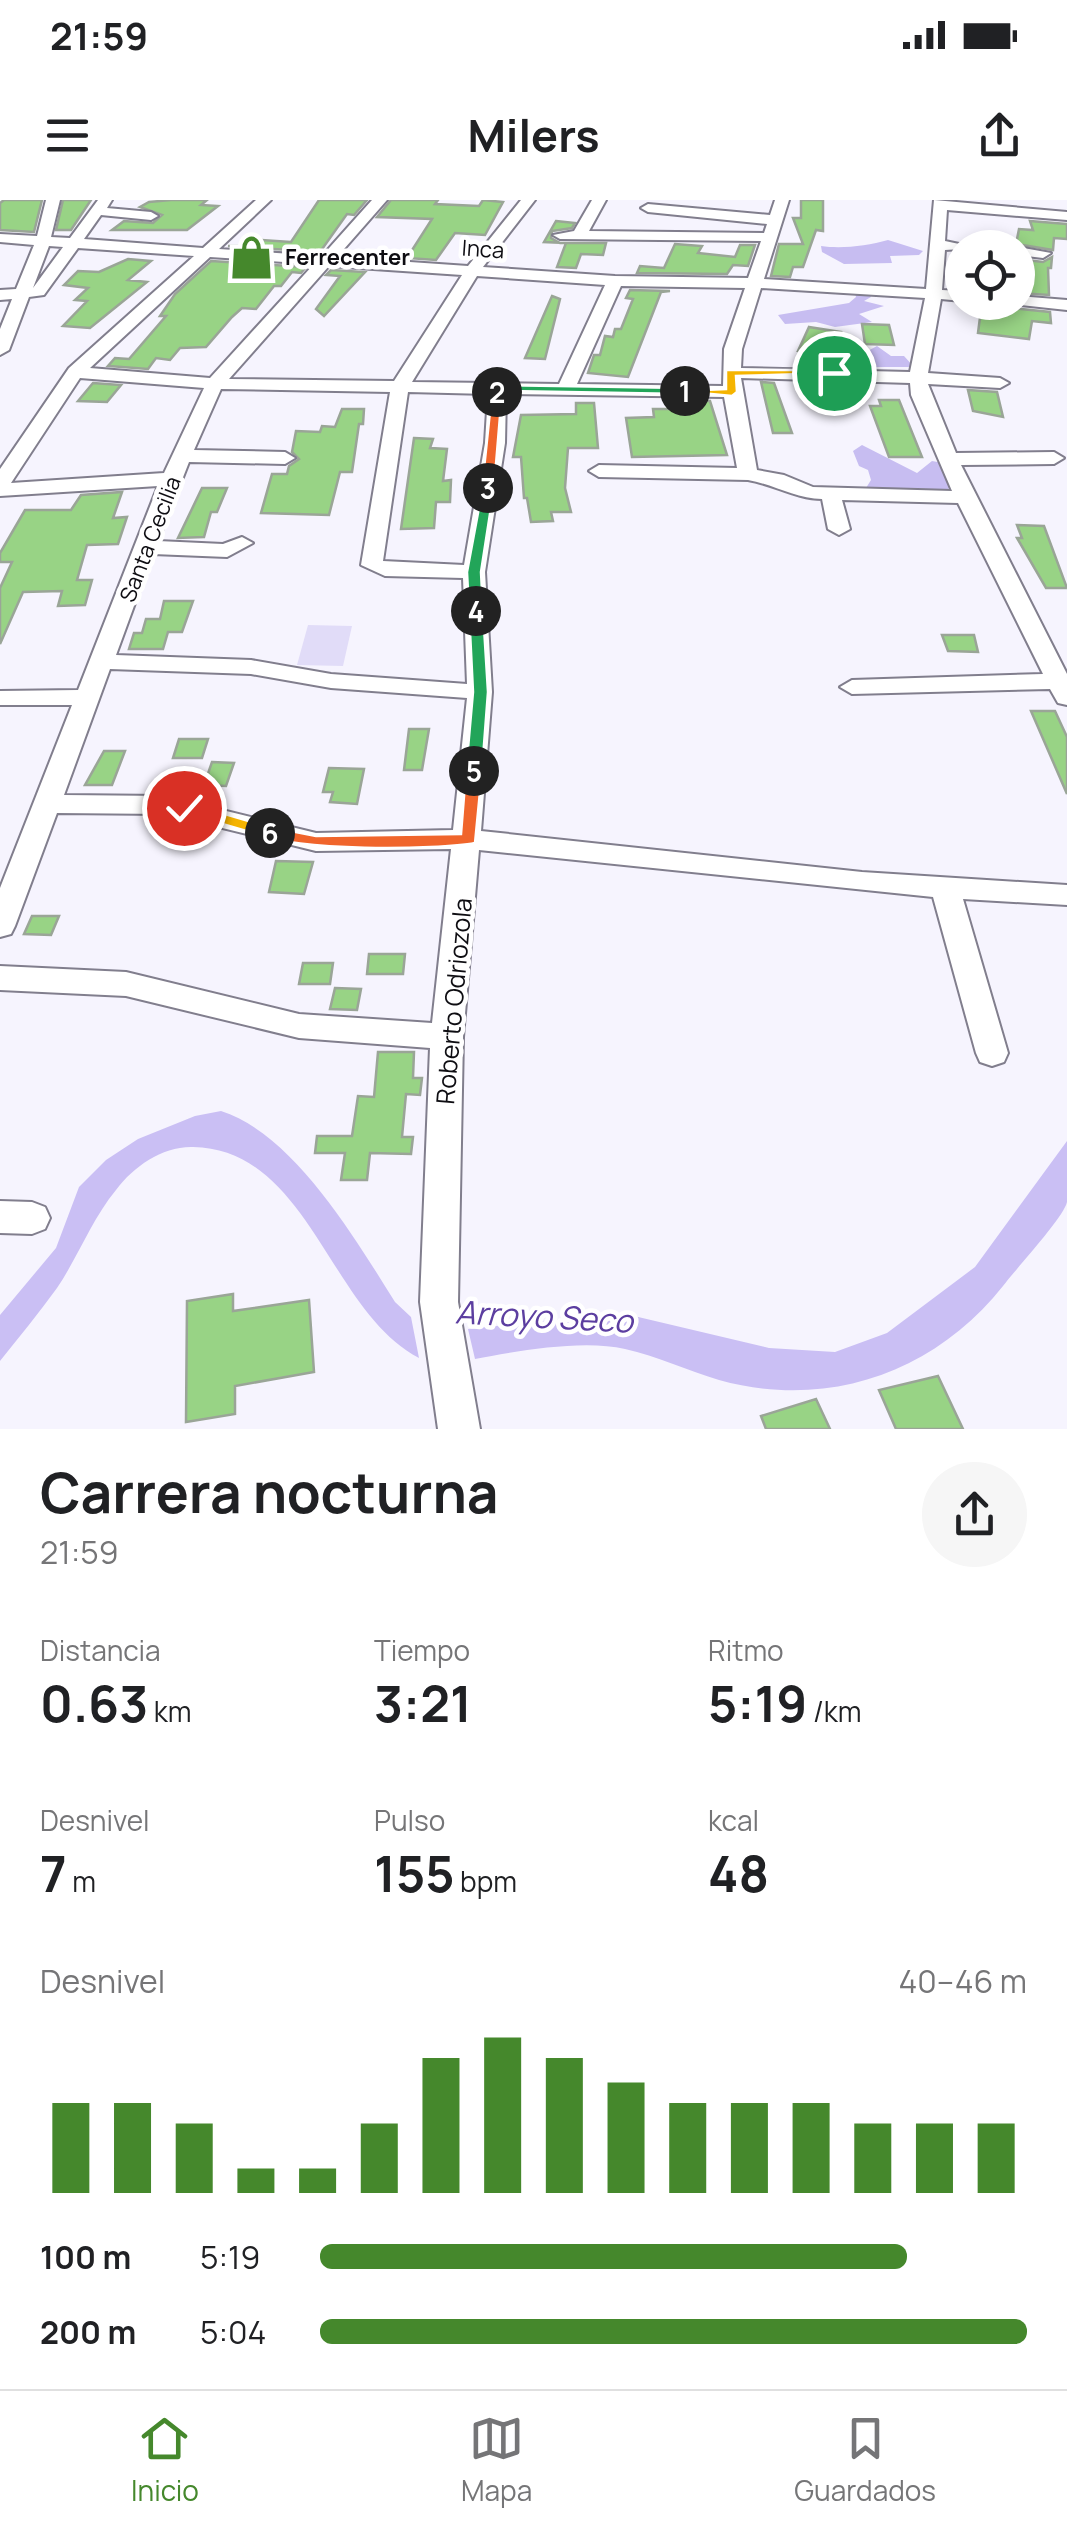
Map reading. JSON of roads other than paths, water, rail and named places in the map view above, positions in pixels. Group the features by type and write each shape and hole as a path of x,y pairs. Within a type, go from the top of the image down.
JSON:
{"street":[{"path":"0,350 43,242 53,200"},
{"path":"0,487 75,372 264,200"},
{"name":"Santa Cecilia","path":"0,926 172,479 215,384 380,200"},
{"path":"474,572 385,569 372,565 396,476 400,386 473,270 528,200"},
{"path":"579,235 599,200"},
{"path":"748,474 731,382 733,349 782,200"},
{"path":"852,687 1062,690 948,459 920,395 918,378 934,293 941,202 1067,216"},
{"path":"0,295 38,292 102,206 150,216"},
{"path":"648,208 775,220"},
{"path":"560,235 769,237"},
{"name":"Inca","path":"0,238 615,281 752,283 945,294"},
{"path":"938,245 945,246"},
{"path":"1035,252 1043,253"},
{"path":"566,388 615,281"},
{"path":"1035,302 1067,305"},
{"path":"75,372 215,384 566,388 918,378 1000,383"},
{"name":"Roberto Odriozola","path":"459,1429 439,1302 447,1037 469,839 480,692 474,572 495,443 497,387"},
{"path":"182,456 284,458"},
{"path":"948,459 1054,458"},
{"path":"599,472 748,474 776,479 810,493 966,497"},
{"path":"0,487 172,479"},
{"path":"832,495 839,530"},
{"path":"146,547 227,551 242,543"},
{"path":"104,662 251,667 332,682 480,692"},
{"path":"0,698 89,697"},
{"path":"44,804 165,804 316,842 469,839 862,882 1067,894"},
{"path":"944,887 992,1053"},
{"path":"0,978 126,984 305,1027 447,1037"}],"place":[{"name":"Ferrecenter","path":"252,257"}],"water label":[{"name":"Arroyo Seco","path":"544,1317"}]}
